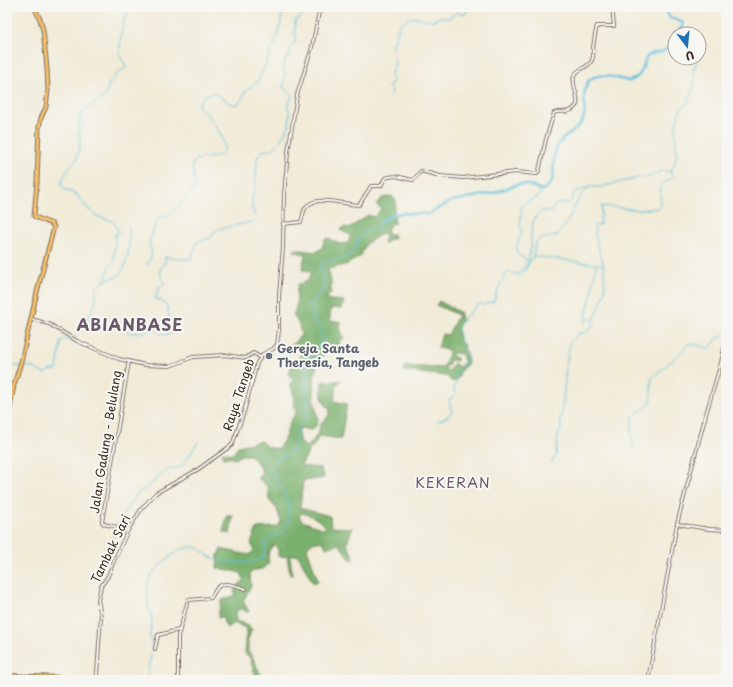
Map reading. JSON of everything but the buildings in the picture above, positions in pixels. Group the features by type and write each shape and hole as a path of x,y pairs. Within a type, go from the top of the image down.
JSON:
{"highway":[{"path":"7,676 62,678 72,680"}],"main road":[{"path":"7,424 13,388 20,366 54,228 53,225 35,217 34,214 39,128 41,118 47,104 47,74 44,35 40,19 34,7"}],"street":[{"name":"Raya Tangeb","path":"211,460 233,444 245,409 256,365 260,357 275,348 278,343 278,296 283,247 283,214 287,159 295,104 300,83 313,44 319,7"},
{"path":"283,224 301,222 306,208 310,203 332,200 340,203 359,204 371,186 381,186 385,178 389,177 400,176 412,180 422,171 440,176 466,178 516,172 538,174 554,113 568,112 576,107 578,98 573,85 574,76 576,72 584,68 592,60 597,26 614,27 612,7"},
{"path":"31,319 49,324 72,338 120,360 152,366 170,366 188,358 195,357 226,355 246,358 253,353 260,357"},
{"path":"648,680 677,524 696,449 718,375 726,338"},
{"name":"Jalan Gadung - Belulang","path":"128,530 104,524 102,522 129,361"},
{"name":"Tambak Sari","path":"96,680 101,616 99,602 101,586 108,576 112,563 128,530 142,508 156,493 192,473 211,460"},
{"path":"677,524 726,530"},
{"path":"178,680 179,630 188,600 211,598 218,587 222,584 246,589"},
{"path":"155,649 158,635 179,630"},
{"path":"72,680 90,680"}],"green space":[{"path":"392,196 396,200 394,213 395,223 391,224 387,229 389,234 393,234 393,239 389,239 385,244 383,244 385,236 382,233 366,244 361,255 355,260 348,264 328,269 331,280 331,293 327,298 330,300 344,301 341,309 331,308 330,321 341,322 340,329 344,338 339,341 340,350 331,347 319,359 314,378 314,399 318,420 317,425 311,430 300,428 298,434 300,442 306,447 313,441 319,431 320,425 329,415 330,410 324,403 322,397 322,382 342,380 337,384 334,401 347,404 341,439 319,436 314,446 311,447 301,466 320,468 324,478 303,481 300,508 330,516 331,527 352,528 347,544 354,560 350,559 339,544 326,548 323,541 311,543 307,548 318,581 313,583 298,555 290,555 292,575 290,575 287,556 278,556 278,549 274,545 268,553 269,563 262,569 250,573 251,586 243,601 249,611 247,613 245,610 238,609 236,613 236,621 248,625 252,629 248,639 248,652 251,654 260,673 260,680 257,680 250,657 245,654 246,628 233,623 227,628 223,617 218,618 222,600 236,595 234,592 236,587 244,580 241,573 217,568 218,556 221,549 249,555 254,550 251,543 257,528 277,527 281,522 277,509 269,500 268,487 258,478 262,472 259,465 251,455 241,455 235,459 229,457 223,458 222,455 223,452 233,454 238,446 261,441 268,447 278,448 284,440 296,410 293,407 294,396 290,383 293,380 289,375 293,360 298,360 302,351 291,346 301,335 299,325 293,314 297,303 298,284 308,281 311,273 310,271 302,270 305,254 294,252 295,249 316,252 322,248 325,239 329,238 343,244 349,242 350,235 340,230 344,227 350,228 368,215 375,217 381,209 376,204 382,198","holes":["301,513 315,518 326,527 324,529 302,521 299,516"]},
{"path":"439,301 461,313 460,317 462,320 458,330 458,336 464,345 468,363 461,370 456,381 451,381 446,376 404,371 405,366 443,368 450,351 438,348 442,334 448,335 458,315 436,305","holes":["453,353 462,354 464,363 459,367 454,363 448,372 445,368 449,365 450,360 457,361 457,358 452,356"]},
{"path":"227,516 233,516 230,534 223,532"}],"waterway":[{"path":"105,280 110,265 114,261 115,235 118,233 117,228 112,221 97,216 87,208 76,194 64,189 61,183 68,169 77,159 80,145 79,123 82,114 85,110 106,95 108,86 118,73 126,68 120,56 120,42 123,24 129,7"},
{"path":"147,265 152,254 149,243 160,216 165,218 168,216 181,204 195,186 192,167 194,161 218,156 224,151 221,135 207,114 199,107 199,102 205,95 211,93 217,94 227,102 233,104 240,102 245,92 257,82 264,70 279,30 282,19 282,7"},
{"path":"83,327 95,328 113,325 132,333 156,330 162,335 172,333 174,330 169,320 168,308 161,300 155,299 159,288 164,284 160,270 162,265 165,264 165,257 191,259 197,242 211,238 213,233 218,229 254,221 255,216 252,209 252,198 255,190 257,158 262,151 273,149 279,143 289,126 290,113 287,106 292,96 290,91 283,88 285,74 283,67 289,56 290,49 296,40 295,21 301,17 305,7"},
{"path":"391,95 392,90 388,87 393,81 391,72 395,64 392,49 399,25 410,18 418,17 426,20 434,20 441,17 449,18 458,12 464,14 472,7"},
{"path":"381,222 389,216 400,213 428,214 452,201 494,193 519,184 528,185 542,190 548,187 553,177 554,155 558,144 577,128 583,120 585,111 584,93 589,81 593,77 598,76 629,81 634,79 640,74 647,56 662,52 670,46 673,37 683,26 683,23 671,18 668,15 667,7"},
{"path":"677,151 675,135 676,124 681,109 688,102 693,90 693,67 696,66"},
{"path":"528,260 531,249 531,232 534,219 541,211 552,211 557,203 569,203 572,200 573,193 589,187 600,187 642,177 650,177 661,171 670,172 676,160 677,153"},
{"path":"551,464 556,455 558,436 561,428 560,418 570,343 578,334 586,332 592,327 605,291 604,267 594,226 600,225 602,206 640,210 658,208 660,205 661,184 671,179 672,175 670,172"},
{"path":"521,278 533,256 536,242 540,239 557,236 566,224 579,198 588,188"},
{"path":"437,421 444,419 452,412 449,400 455,395 454,390 458,372 467,360 458,332 460,323 478,304 483,305 494,301 501,282 508,272 518,275 528,263 527,260 518,255 516,249 522,232 520,226 522,205 538,197 541,190"},
{"path":"148,680 148,669 152,648 150,635 152,618 147,596 148,584 156,569 178,551 189,547 198,548 209,556 223,561 238,563 259,560 264,557 266,542 284,531 289,522 289,506 284,492 274,476 272,466 279,458 290,453 294,449 297,430 308,415 306,372 312,355 323,339 321,329 312,319 312,304 316,297 324,289 324,281 320,266 326,262 342,259 349,255 365,232 377,228 381,222"},
{"path":"7,368 18,366 32,367 45,374 50,370 57,370 61,342 64,339 68,341 70,340 86,322 96,300 96,288 107,280 117,276 124,268 128,253 129,227"},
{"path":"533,256 603,265"},
{"path":"584,325 592,292 596,265"},
{"path":"587,318 594,320"},
{"path":"634,447 631,429 632,420 636,414 651,402 652,378 688,344 694,344 709,349 718,338 726,334"},
{"path":"100,568 117,528 117,522 121,519 124,512 138,493 154,482 159,475 184,464 198,442"}],"place":[{"name":"Gereja Santa Theresia, Tangeb","path":"269,356"}],"district":[{"name":"ABIANBASE","path":"130,325"},
{"name":"KEKERAN","path":"453,483"}]}
